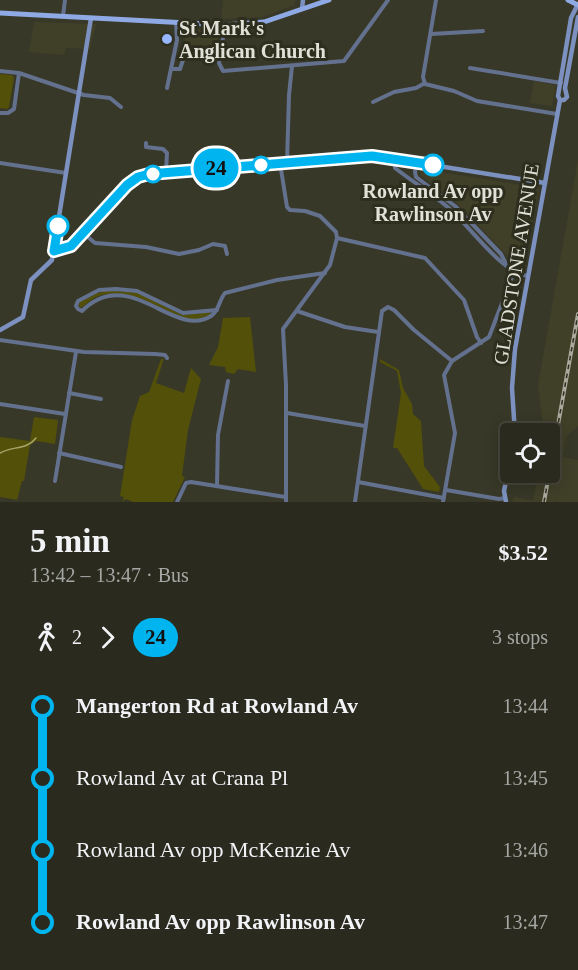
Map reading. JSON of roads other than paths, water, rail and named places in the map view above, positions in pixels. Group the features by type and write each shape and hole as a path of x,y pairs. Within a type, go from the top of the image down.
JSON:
{"main road":[{"path":"0,13 225,25 264,22 329,0"},
{"path":"568,0 578,5"}],"street":[{"path":"63,16 65,0"},
{"path":"302,9 303,0"},
{"path":"225,25 220,67 226,72 344,61 388,0"},
{"path":"436,0 423,77 428,86 454,91 477,101 556,114"},
{"name":"GLADSTONE AVENUE","path":"563,84 572,18 578,5"},
{"name":"GLADSTONE AVENUE","path":"514,423 512,382 515,350 556,114 578,17"},
{"path":"0,330 23,317 31,280 52,260 91,18"},
{"path":"167,88 177,40 176,22"},
{"path":"431,34 483,31"},
{"path":"171,69 180,69 185,54 206,52 221,54"},
{"path":"287,163 292,66"},
{"path":"470,68 563,84"},
{"path":"0,71 20,73 79,93 110,98 121,107"},
{"path":"0,113 8,113 14,109 20,73"},
{"path":"373,102 394,92 416,88 425,83"},
{"path":"146,143 146,147 163,149 167,153 169,158 166,172"},
{"path":"54,251 71,246 134,180 166,172 372,156 545,183"},
{"path":"395,158 395,168 450,210 514,272 528,276"},
{"path":"417,162 416,177 455,206 501,254 507,265"},
{"path":"0,163 66,173"},
{"path":"280,163 287,207 290,210 305,211 320,216 336,232 337,238 333,257 325,273 283,329 287,413 286,502"},
{"path":"83,233 95,243 146,247 179,254 199,250 213,244 226,243 226,254"},
{"path":"337,238 425,258 464,300 481,343"},
{"path":"358,482 444,500 456,433 444,375 452,361 489,337 514,272"},
{"path":"217,310 183,313 137,291 116,288 99,290 78,301 76,306 82,311 98,298 134,297 184,321 208,318 216,313 217,310 220,298 225,293 277,280 325,273"},
{"path":"355,502 382,311 388,307 394,310 414,330 452,361"},
{"path":"297,310 345,327 378,332"},
{"path":"0,340 76,351 155,354 165,355 167,358"},
{"path":"55,481 76,351"},
{"path":"217,485 218,435 228,381"},
{"path":"69,393 101,399"},
{"path":"0,404 65,414"},
{"path":"287,413 365,426"},
{"path":"59,453 121,467"},
{"path":"177,502 186,483 217,485 285,496"},
{"path":"446,490 505,500 507,483"}],"waterway":[{"path":"0,453 24,446 36,438"}],"railway":[{"path":"544,502 578,314"}],"place":[{"name":"St Mark's Anglican Church","path":"167,39"},
{"name":"Rowland Av opp Rawlinson Av","path":"433,165"}]}
